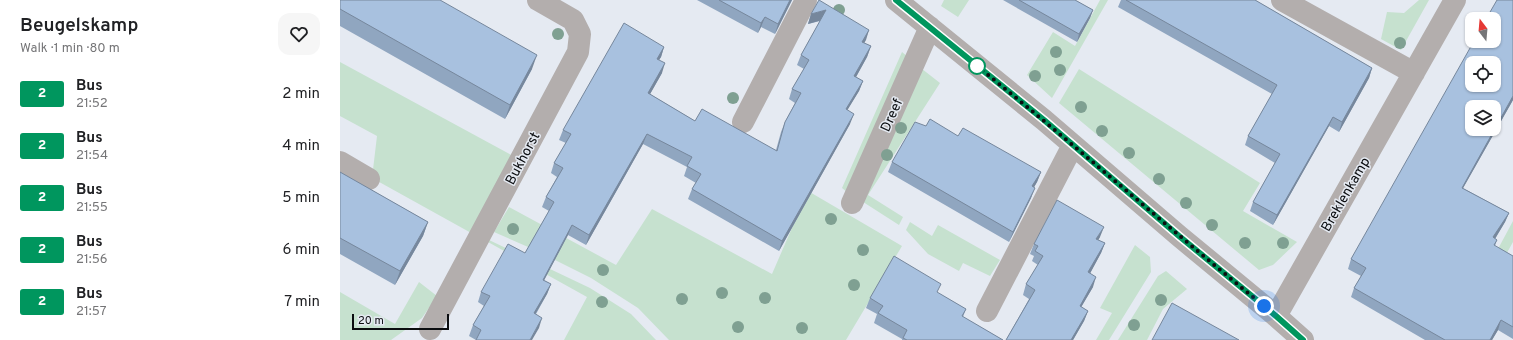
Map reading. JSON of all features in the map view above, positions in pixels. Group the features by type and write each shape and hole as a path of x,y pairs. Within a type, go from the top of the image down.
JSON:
{"street":[{"name":"Bukhorst","path":"430,329 578,52 580,34 573,20 538,0"},
{"path":"743,122 806,0"},
{"path":"1282,0 1414,73"},
{"name":"Breklenkamp","path":"1276,316 1455,0"},
{"path":"900,2 1044,120 1303,340"},
{"name":"Dreef","path":"852,203 930,27"},
{"path":"987,311 1073,145"},
{"path":"340,162 369,179"}],"green space":[{"path":"944,0 969,0 958,17 941,6"},
{"path":"1100,0 1108,0 1052,98 1027,75 1053,32 1075,46"},
{"path":"1419,0 1429,0 1401,50 1381,39 1387,12 1404,13"},
{"path":"902,52 908,57 852,196 842,188"},
{"path":"340,62 513,156 473,234 372,178 377,136 340,116"},
{"path":"917,65 940,83 868,195 903,217 899,225 860,200"},
{"path":"1079,69 1260,183 1243,211 1297,242 1273,265 1259,270 1059,103"},
{"path":"808,191 902,246 846,340 669,340 638,308 591,278 535,250 494,232 509,207 616,265 652,209 772,274"},
{"path":"1513,221 1513,242 1458,340 1449,340"},
{"path":"910,222 932,236 938,225 1000,260 990,276 963,263 959,271 928,254 906,230"},
{"path":"489,240 590,288 631,314 656,340 564,340 587,297 488,242"},
{"path":"1135,245 1150,257 1151,272 1109,340 1096,340 1112,313 1100,308"},
{"path":"1166,271 1187,289 1163,309 1147,340 1118,340 1158,276"},
{"path":"419,282 437,296 422,318 391,340 340,340 340,292 395,324"}],"building":[{"path":"340,0 440,0 537,55 510,105 340,9"},
{"path":"719,0 790,0 778,24 765,17 761,23"},
{"path":"819,0 869,30 862,42 871,46 854,76 863,81 846,109 854,114 782,241 692,189 701,174 687,166 692,157 647,134 589,235 572,225 543,280 551,284 534,313 542,318 530,340 476,340 481,330 473,325 490,296 481,292 508,244 525,253 554,202 546,197 563,168 554,163 571,134 563,130 624,23 664,47 657,59 665,63 648,93 695,121 702,109 777,151 785,122 801,93 792,89 809,60 801,55 826,10 811,14"},
{"path":"1019,0 1075,0 1093,10 1079,34"},
{"path":"1126,0 1255,0 1372,68 1342,122 1333,117 1277,215 1253,202 1280,154 1248,136 1277,85"},
{"path":"1497,0 1513,0 1513,96 1501,118 1501,100 1465,100 1465,136 1491,136 1462,188 1509,213 1493,237 1497,240 1494,245 1513,256 1513,327 1501,320 1490,340 1445,340 1354,288 1366,268 1351,259 1465,57 1465,92 1501,92 1501,56 1466,56 1470,48 1501,48 1501,12 1490,12"},
{"path":"930,119 958,136 963,128 1041,172 1032,186 1035,188 1013,232 892,162 915,122 926,126"},
{"path":"340,172 428,222 400,271 340,238"},
{"path":"1057,200 1104,227 1096,239 1105,243 1088,272 1096,277 1080,306 1088,311 1071,340 1006,340 1035,290 1026,284 1043,256 1035,251 1038,246 1034,244"},
{"path":"894,256 941,284 937,292 966,309 962,316 1003,340 907,340 903,338 907,330 878,313 883,306 870,298"},
{"path":"1172,303 1239,340 1152,340"}],"bus line":[{"name":"2","path":"896,0 1044,120 1303,340"}],"route":[{"path":"977,66 1044,120 1179,236 1264,306"}]}
